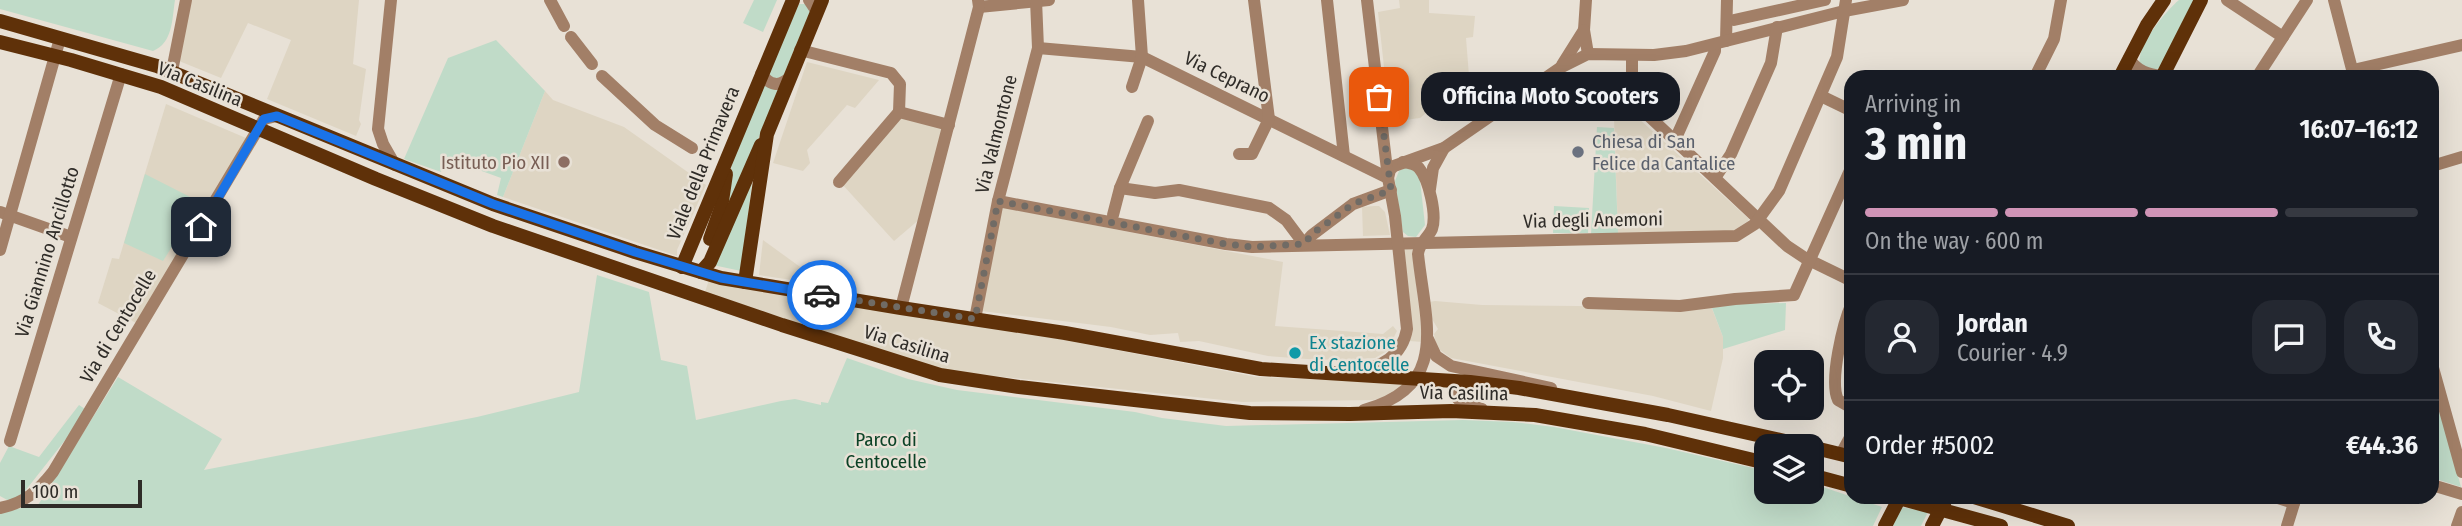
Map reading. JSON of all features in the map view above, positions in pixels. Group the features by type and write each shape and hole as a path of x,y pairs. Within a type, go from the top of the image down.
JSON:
{"main road":[{"name":"Viale della Primavera","path":"682,267 793,0"},
{"path":"2123,70 2164,0"},
{"path":"2166,70 2201,0"},
{"path":"701,272 710,262 767,134 816,4"},
{"name":"Via Casilina","path":"0,21 172,71 507,209 701,272 745,282 1065,333 1245,367 1470,382 1574,398 1754,435"},
{"name":"Via Casilina","path":"0,42 121,74 171,91 385,183 493,226 889,360 951,378 1250,413 1489,411 1546,416 1661,438 1754,460"},
{"path":"745,282 767,134"},
{"path":"694,294 701,272 701,260 721,208 731,148"},
{"name":"Via Casilina","path":"1824,450 1844,454"},
{"path":"1824,478 1844,484"},
{"path":"1885,526 1895,504"},
{"path":"1932,526 1943,504"},
{"path":"1946,504 2001,526"},
{"path":"1997,504 2068,526"}],"street":[{"path":"172,71 186,0"},
{"path":"391,0 378,129 395,165"},
{"path":"550,0 564,26"},
{"path":"901,308 978,3 1040,0"},
{"name":"Via Valmontone","path":"975,319 998,201 1038,48 1040,0"},
{"path":"1132,87 1142,57 1138,0"},
{"path":"1239,155 1252,155 1269,119 1254,0"},
{"path":"1327,0 1344,156"},
{"path":"1323,374 1353,372 1381,365 1393,357 1402,346 1407,325 1367,0"},
{"path":"1586,0 1584,30 1588,54"},
{"path":"1675,140 1721,43 1727,0"},
{"path":"1734,20 1825,0"},
{"path":"1390,184 1390,169 1444,148 1560,68 1588,54 1673,53 1721,43 1848,5 1903,0"},
{"path":"2038,70 2054,39 2061,0"},
{"path":"2227,0 2283,37"},
{"path":"2262,70 2307,0"},
{"path":"2334,0 2352,70"},
{"path":"1759,219 1779,191 1821,96 1839,51 1848,5"},
{"path":"1714,178 1729,158 1770,63 1777,27"},
{"path":"1560,68 1584,30"},
{"path":"37,52 44,41 43,33"},
{"path":"571,37 592,64"},
{"path":"0,250 4,214 59,42 64,39"},
{"path":"2368,70 2462,45"},
{"name":"Via Ceprano","path":"1038,48 1142,57 1344,156 1390,184"},
{"path":"800,51 894,75 901,86 899,112 839,182"},
{"path":"1632,55 1633,98 1636,104 1787,246 1844,277"},
{"path":"2129,58 2134,66 2141,70"},
{"name":"Via Giannino Ancillotto","path":"10,441 121,74"},
{"name":"Viale della Primavera","path":"761,74 775,85 790,77"},
{"path":"602,76 655,125 692,148"},
{"path":"1821,96 1844,107"},
{"path":"899,112 949,125"},
{"name":"Via di Centocelle","path":"0,508 24,501 42,486 53,472 258,128 265,117 277,116"},
{"path":"1113,215 1120,188 1148,121"},
{"path":"1350,414 1392,400 1416,379 1425,360 1427,334 1418,254 1422,242 1433,226 1432,171 1444,148"},
{"path":"2439,164 2462,157"},
{"path":"1405,161 1419,169 1431,196"},
{"path":"1120,188 1155,194 1180,190 1269,208 1286,220 1304,244 1312,234 1353,204 1390,184"},
{"path":"1588,303 1680,306 1794,295 1844,184"},
{"name":"Via degli Anemoni","path":"998,201 1252,247 1731,237 1748,230 1759,219"},
{"path":"4,214 71,237"},
{"path":"1844,324 1835,390 1838,400 1844,403"},
{"name":"Via Casilina","path":"1427,334 1434,353 1448,365 1530,382 1574,398"},
{"path":"1470,382 1458,388 1458,399 1465,404 1489,411"},
{"path":"2439,389 2462,472"},
{"path":"2439,487 2462,494"},
{"path":"2287,526 2294,504"},
{"path":"2457,526 2462,512"}],"shaded area":[{"path":"190,0 359,0 353,64 366,69 359,120 361,124 356,136 267,99 291,40 248,23 221,78 179,61"},
{"path":"1399,0 1429,0 1429,13 1475,16 1473,37 1466,38 1472,114 1444,121 1426,113 1420,118 1390,122 1378,12 1400,8"},
{"path":"807,62 879,80 855,108 847,105 807,150 810,163 803,171 773,163"},
{"path":"545,91 553,100 624,127 706,185 677,250 677,256 503,197"},
{"path":"166,104 246,138 138,324 98,303 112,258 119,259"},
{"path":"900,118 944,129 937,155 932,161 935,166 921,218 894,241 842,184"},
{"path":"1614,118 1638,118 1749,219 1748,221 1733,231 1618,233"},
{"path":"1379,206 1385,212 1390,235 1363,236 1362,207"},
{"path":"1001,207 1283,262 1275,326 1383,334 1393,326 1397,331 1387,351 1375,358 1307,359 1268,356 1199,341 1180,342 1178,333 1150,335 1111,327 981,311"},
{"path":"763,240 825,285 759,275"},
{"path":"1412,248 1423,342 1409,341 1403,249"},
{"path":"709,280 1022,332 1257,377 1407,383 1391,396 1373,400 1242,402 948,371 705,292"},
{"path":"1429,302 1482,305 1679,310 1711,306 1723,337 1723,358 1711,411 1653,396 1451,358 1440,350 1435,340 1434,334 1438,329 1432,319"}],"green space":[{"path":"0,0 175,0 168,36 160,47 153,51 0,9"},
{"path":"754,0 777,0 763,32 743,23"},
{"path":"2179,0 2194,0 2159,68 2149,70 2140,65 2142,49 2167,12"},
{"path":"799,4 805,4 811,9 783,77 771,79 769,71"},
{"path":"496,40 545,91 503,197 497,195 501,178 446,158 441,172 404,159 448,58"},
{"path":"763,83 778,89 750,160 720,223 734,154"},
{"path":"1597,127 1614,128 1618,233 1591,234"},
{"path":"754,167 741,271 713,265"},
{"path":"1405,168 1413,169 1420,180 1425,225 1416,237 1403,232 1395,181 1399,171"},
{"path":"145,174 200,202 163,261 124,243"},
{"path":"1554,206 1589,208 1588,233 1553,233"},
{"name":"Parco di Centocelle","path":"597,275 649,292 661,360 687,366 696,420 795,399 821,405 821,402 828,403 847,358 908,379 957,390 1226,426 1463,420 1554,427 1754,468 1754,504 1824,504 1824,487 1844,494 1844,504 1873,504 1882,507 1873,526 0,526 0,512 38,505 118,377 222,439 204,470 477,417 579,392"},
{"path":"1786,303 1785,330 1723,349 1723,337 1712,308 1736,304"},
{"path":"79,405 88,411 18,500 11,502 0,496 0,463 9,446 39,457"},
{"path":"2439,405 2461,487 2439,480"},
{"path":"1901,507 1928,512 1921,526 1892,526"}],"way so far":[{"path":"822,295 975,319 998,201 1226,244 1252,247 1304,244 1312,234 1353,204 1391,190 1379,97"}],"place":[{"name":"Officina Moto Scooters","path":"1379,97"},
{"name":"Chiesa di San Felice da Cantalice","path":"1578,152"},
{"name":"Istituto Pio XII","path":"564,162"},
{"name":"Ex stazione di Centocelle","path":"1295,353"}],"route":[{"path":"201,227 265,117 277,116 493,204 635,252 721,278 822,295"}]}
